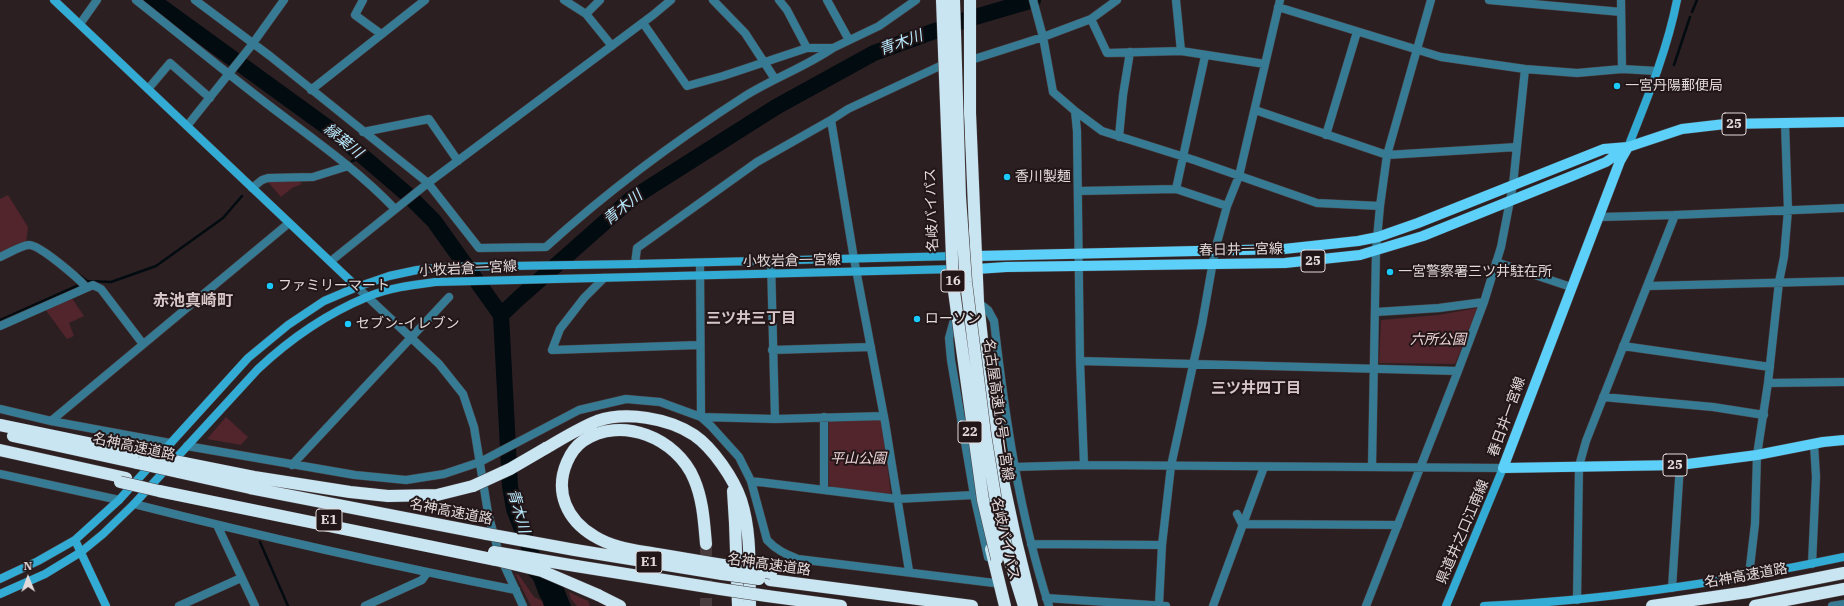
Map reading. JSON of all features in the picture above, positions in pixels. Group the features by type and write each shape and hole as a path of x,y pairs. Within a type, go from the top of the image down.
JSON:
{"highway":[{"name":"名古屋高速16号一宮線","path":"940,0 953,284 983,500 997,559 1011,606"},
{"name":"名岐バイパス","path":"940,0 940,62 948,256 954,320 984,523 1005,606"},
{"name":"名古屋高速16号一宮線","path":"954,0 960,197 966,282 985,434 997,508 1009,558 1024,606"},
{"name":"名岐バイパス","path":"970,0 970,113 978,302 988,395 997,453 1032,606"},
{"path":"0,425 181,468 388,496 437,495 473,486 510,469 597,421 636,417 673,425 694,435 709,450 732,480 741,499 746,521 749,550 750,606"},
{"path":"706,544 701,502 694,477 680,458 666,444 646,434 625,429 604,432 583,441 570,455 562,473 561,491 566,510 577,524 594,536 617,547 722,570"},
{"name":"名神高速道路","path":"0,433 141,459"},
{"path":"0,450 123,480"},
{"path":"0,456 495,556 542,571 598,594 620,606"},
{"name":"名神高速道路","path":"181,468 258,490 575,550 770,577 901,598 972,606"},
{"path":"732,480 736,523 738,606"},
{"name":"E1","path":"495,556 576,566 720,590 841,606"},
{"name":"名神高速道路","path":"1652,606 1748,592 1844,573"},
{"path":"1755,606 1844,589"}],"main road":[{"path":"54,0 357,287"},
{"path":"1628,147 1657,71 1677,0"},
{"name":"春日井一宮線","path":"977,256 1317,247 1378,237 1604,149 1628,147 1682,129 1725,124 1844,122"},
{"name":"春日井一宮線","path":"977,269 1006,267 1213,265 1318,260 1360,255 1423,236 1510,201 1606,162 1628,147"},
{"name":"春日井一宮線","path":"1628,147 1620,161 1600,217 1571,287 1503,468 1680,465 1757,455 1844,440"},
{"name":"小牧岩倉一宮線","path":"0,579 38,561 76,540 119,500 248,358 274,335 324,302 357,287 389,276 417,270 446,267 700,263 977,256"},
{"name":"小牧岩倉一宮線","path":"0,594 45,574 81,552 103,534 134,504 258,368 278,350 312,326 367,297 405,287 435,282 456,281 772,275 977,269"},
{"name":"県道井之口江南線","path":"1446,606 1503,468"},
{"path":"76,540 106,606"},
{"path":"1484,606 1577,600 1672,588 1812,564 1844,557"}],"street":[{"path":"80,24 97,0"},
{"path":"136,0 348,166 397,208"},
{"path":"195,0 312,90 364,132 426,186 479,248 546,247 579,217 664,152 745,96 775,79 817,59 833,48 879,26 916,0"},
{"path":"187,126 230,74 284,0"},
{"path":"363,0 355,15 381,34"},
{"path":"564,0 586,14 612,46"},
{"path":"586,14 600,0"},
{"path":"331,261 397,208 643,23 671,0"},
{"path":"713,0 745,33 775,79"},
{"path":"779,0 787,10 807,48"},
{"path":"827,0 849,40"},
{"path":"1033,0 1043,37 1053,92 1102,131 1182,156 1317,203 1380,206"},
{"path":"971,54 1043,37 1091,19 1117,0"},
{"path":"1176,0 1181,51"},
{"path":"1372,467 1376,250 1380,206 1387,155 1431,0"},
{"path":"1489,0 1621,12"},
{"path":"1621,0 1622,69"},
{"path":"312,90 421,1"},
{"path":"978,302 988,310 994,321 1004,406 1014,467 1031,544 1047,602 1162,606 1162,545 1171,466 1202,324 1215,250 1227,206 1239,176 1279,4 1357,32 1441,57 1525,69 1577,73 1622,69 1657,71"},
{"path":"1091,19 1107,53 1181,51 1205,56 1265,64"},
{"path":"643,23 687,86 723,76 764,61 807,48 833,48"},
{"path":"1326,135 1357,32"},
{"path":"1119,137 1123,95 1130,52"},
{"path":"1176,189 1205,56"},
{"path":"635,264 637,248 757,162 848,109 940,62"},
{"path":"148,89 170,63 210,98"},
{"path":"1366,606 1458,371 1484,302 1496,262 1513,185 1525,69"},
{"path":"1255,110 1387,155 1517,147"},
{"path":"1075,111 1078,191 1077,253 1084,465"},
{"path":"364,132 429,119 458,162"},
{"path":"831,120 854,259 884,416 909,571"},
{"path":"1749,575 1755,524 1757,455 1764,415 1779,282 1784,257 1788,210 1785,123"},
{"path":"252,188 262,180 268,178 314,177 348,166"},
{"path":"1078,191 1176,189 1227,206"},
{"path":"1600,217 1844,208"},
{"path":"1577,600 1579,466 1586,441 1675,215"},
{"path":"51,421 288,223"},
{"path":"0,257 28,245 39,248 79,279 86,287"},
{"path":"771,261 772,350 775,419"},
{"path":"1496,262 1571,287"},
{"path":"700,263 699,345 701,418 724,439 739,457 751,481 767,540 784,554 798,559 909,571 994,583"},
{"path":"604,278 584,298 560,329 552,350 699,345"},
{"path":"1648,286 1844,281"},
{"path":"0,326 93,285 101,289 143,344"},
{"path":"357,287 439,364 463,394 474,427 488,513 498,554 523,606"},
{"path":"292,465 449,297"},
{"path":"1376,312 1439,308 1484,302"},
{"path":"954,320 949,338 962,428 974,495 1000,606"},
{"path":"1623,346 1770,367"},
{"path":"772,350 871,347"},
{"path":"1080,361 1458,371"},
{"path":"1768,382 1844,382"},
{"path":"1604,397 1713,407 1764,415"},
{"path":"187,446 292,465 406,480 444,474 480,462 579,410 626,399 660,402 701,418 775,419 884,416"},
{"path":"0,409 51,421 170,443"},
{"path":"824,417 824,490"},
{"path":"1812,564 1816,477 1814,444"},
{"path":"1014,467 1084,465 1503,468"},
{"path":"1672,588 1680,465"},
{"path":"1213,606 1264,467"},
{"path":"0,474 119,500"},
{"path":"751,481 897,499 974,495"},
{"path":"134,504 217,525 428,573 516,590"},
{"path":"1236,514 1242,524"},
{"path":"1242,524 1398,525"},
{"path":"217,525 255,606"},
{"path":"1031,544 1162,545"},
{"path":"365,606 379,603 422,580 428,573"},
{"path":"180,606 242,578"},
{"path":"1832,606 1844,604"}],"green space":[{"path":"267,181 299,181 302,184 292,188 281,197"},
{"path":"8,195 28,227 26,243 0,254 0,199"},
{"path":"71,297 84,316 69,323 74,336 67,339 45,309"},
{"name":"六所公園","path":"1478,308 1455,364 1379,363 1381,320 1438,315"},
{"path":"226,417 248,437 241,445 207,439"},
{"name":"平山公園","path":"881,419 891,494 829,488 829,422"},
{"path":"515,574 519,575 534,597 542,601 544,606 531,606"},
{"path":"569,592 588,601 590,606 577,606 571,599"}],"shaded area":[{"path":"555,566 571,606 544,606 538,585 524,570"}],"waterway":[{"name":"縁葉川","path":"152,0 338,135 408,195 434,221 501,315"},
{"name":"青木川","path":"555,606 547,593 514,509 510,486 501,315 631,199 776,107 874,53 965,20 1033,0"},
{"path":"1692,12 1697,0"},
{"path":"1674,65 1690,17"},
{"path":"352,161 364,157"},
{"path":"78,274 87,281 111,282 156,266 223,218 242,196"},
{"path":"0,320 79,285"},
{"path":"260,542 288,606"}],"tunnel":[{"path":"706,544 706,606"}],"place":[{"name":"一宮丹陽郵便局","path":"1617,86"},
{"name":"香川製麺","path":"1007,177"},
{"name":"一宮警察署三ツ井駐在所","path":"1390,272"},
{"name":"ファミリーマート","path":"270,286"},
{"name":"ローソン","path":"917,319"},
{"name":"セブン-イレブン","path":"348,324"}],"district":[{"name":"赤池真崎町","path":"193,301"},
{"name":"三ツ井三丁目","path":"751,319"},
{"name":"三ツ井四丁目","path":"1256,389"}]}
